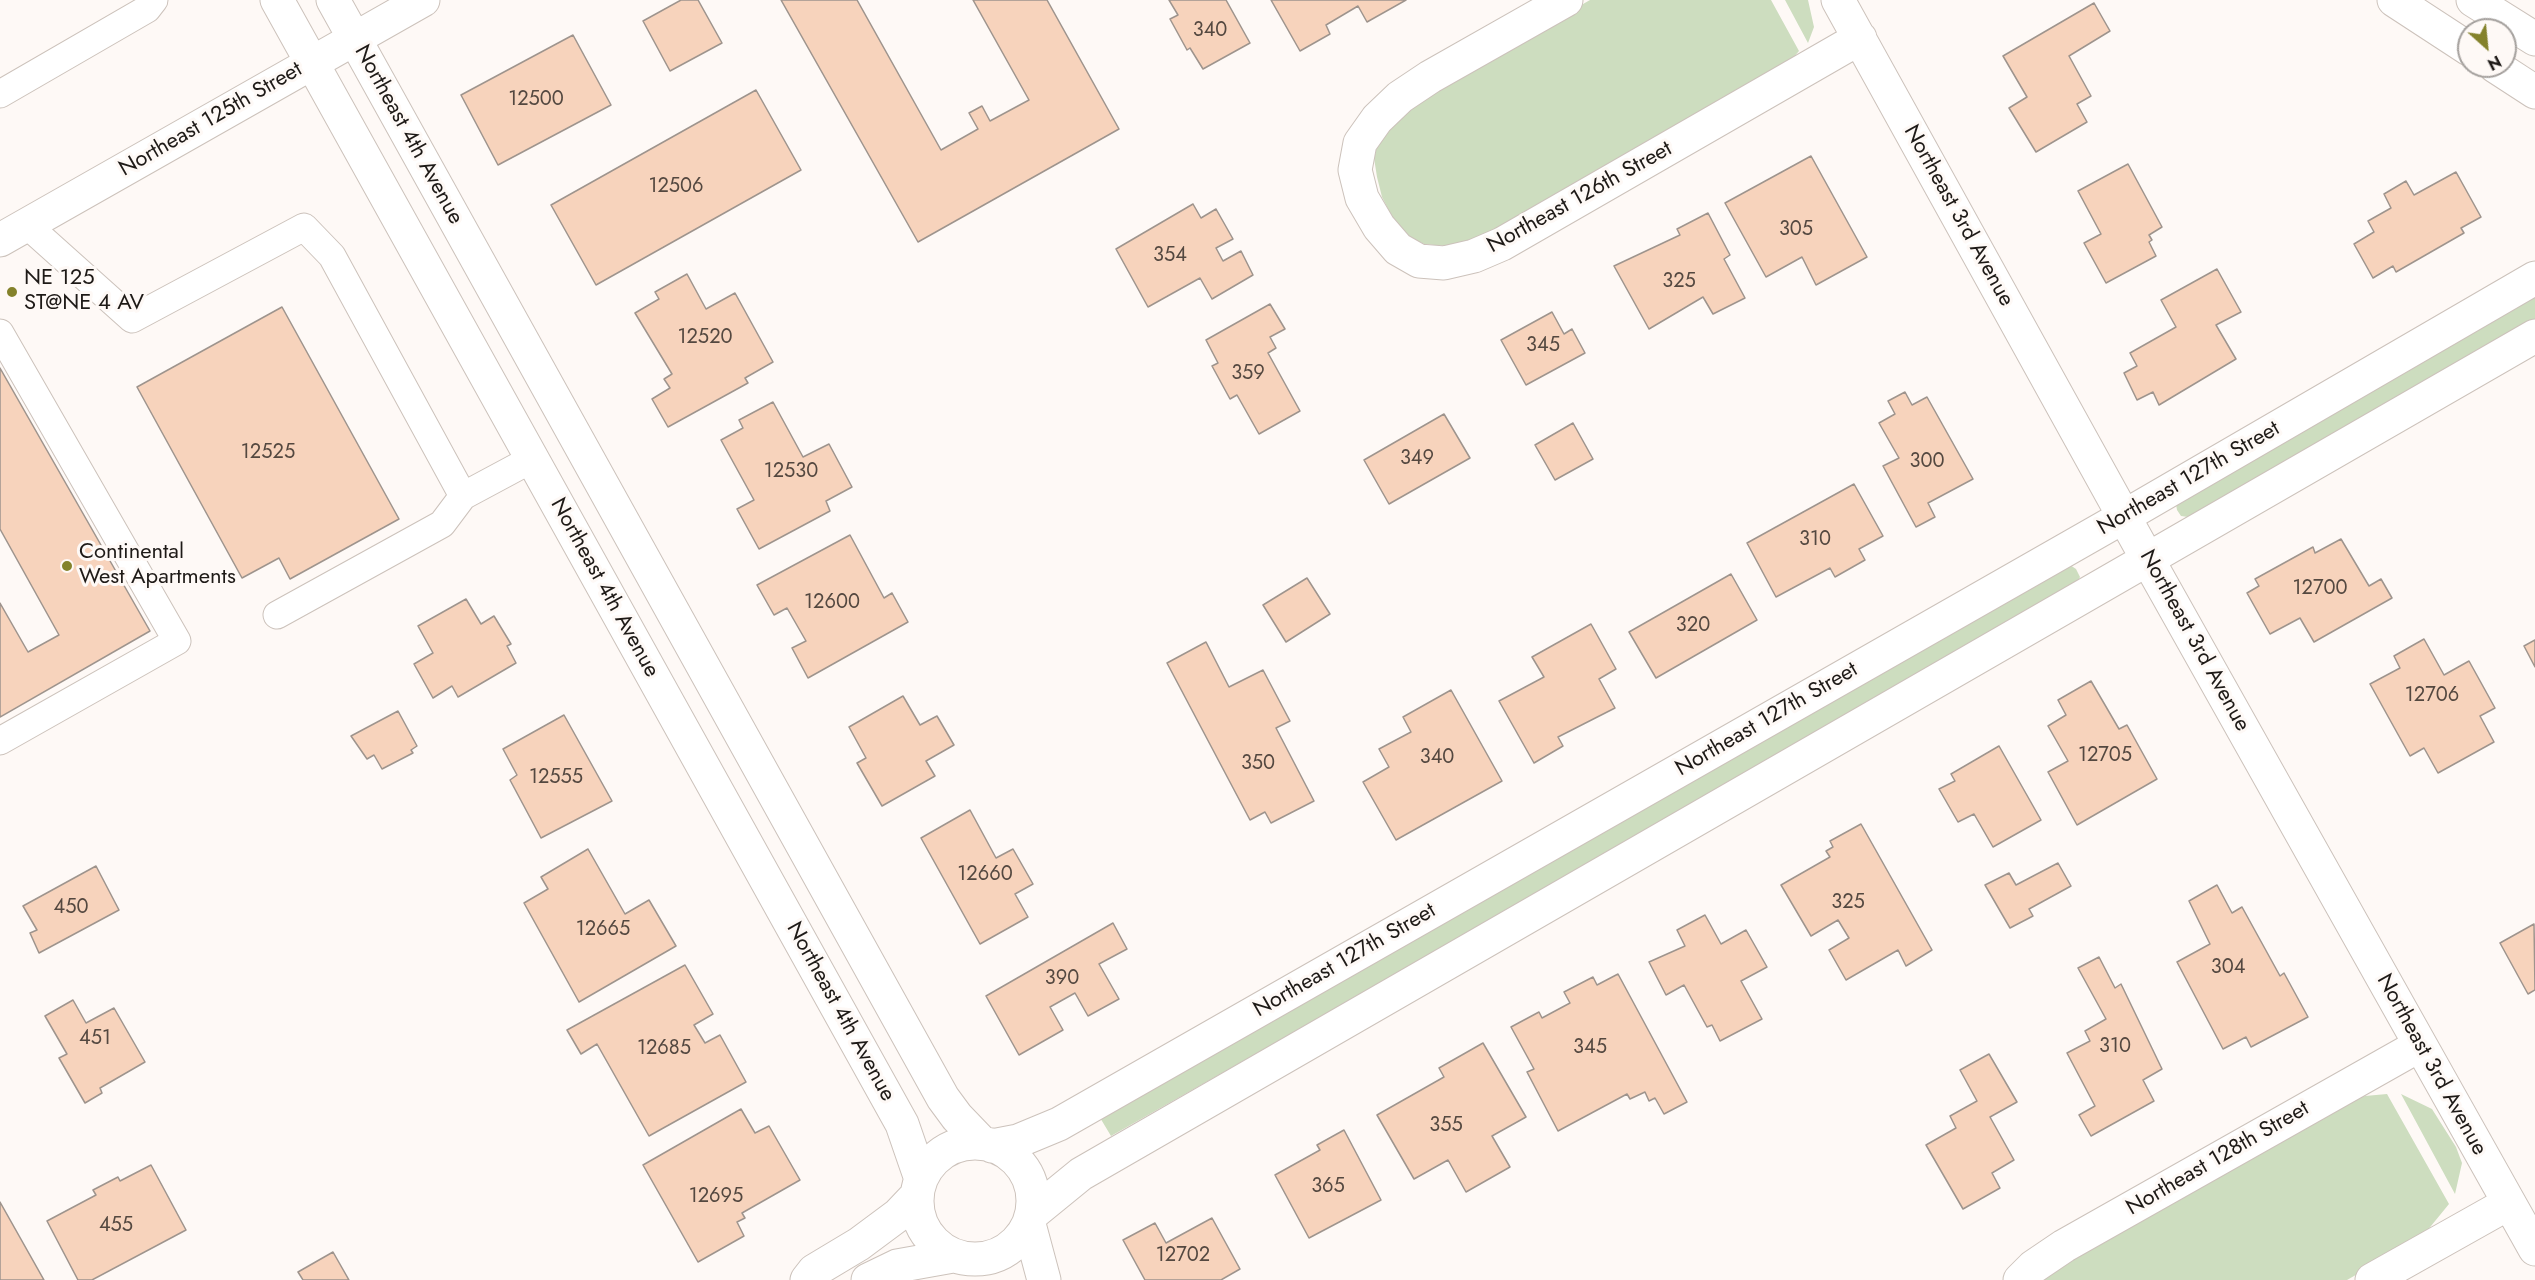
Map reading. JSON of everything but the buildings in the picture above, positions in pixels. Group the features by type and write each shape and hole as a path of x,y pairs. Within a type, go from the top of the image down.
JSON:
{"street":[{"name":"Northeast 4th Avenue","path":"277,0 902,1124 919,1187"},
{"name":"Northeast 4th Avenue","path":"333,0 944,1098 957,1117 987,1144"},
{"name":"Northeast 125th Street","path":"13,233 423,0"},
{"name":"Northeast 126th Street","path":"1566,0 1430,77 1400,97 1377,119 1360,143 1355,170 1362,198 1379,227 1398,249 1419,261 1444,263 1474,256 1502,244 1860,38"},
{"name":"Northeast 3rd Avenue","path":"1838,0 2148,560 2535,1249"},
{"path":"2394,0 2457,41"},
{"path":"2473,0 2535,39"},
{"path":"2513,78 2535,92"},
{"name":"Northeast 127th Street","path":"987,1144 1018,1141 1059,1124 2124,516 2535,278"},
{"path":"868,1280 897,1266 967,1265 996,1256 1021,1238 1031,1219 1062,1187 1097,1164 2535,336"},
{"path":"631,638 675,615"},
{"name":"Northeast 128th Street","path":"2020,1280 2033,1267 2064,1246 2420,1045"},
{"path":"807,1280 814,1271 859,1244 898,1215 919,1187 929,1165 940,1155 967,1143 987,1144 1008,1153 1020,1164 1030,1179 1034,1196 1031,1219 1044,1280"},
{"path":"919,1187 918,1213 925,1231 937,1246 967,1265"},
{"path":"2372,1280 2509,1203"}],"lane":[{"path":"0,94 147,9 154,0"},
{"path":"13,233 132,319 304,227 332,256 463,496"},
{"path":"0,333 177,641 0,741"},
{"path":"277,615 442,524 463,496 532,459"}],"green space":[{"path":"1590,0 1771,0 1799,51 1786,66 1483,237 1445,246 1424,244 1408,236 1393,219 1382,197 1377,177 1374,158 1378,143 1387,127 1422,97"},
{"path":"1785,0 1808,0 1814,27 1808,43"},
{"path":"2535,294 2535,324 2188,517 2181,516 2177,510 2176,504"},
{"path":"2070,565 2076,569 2080,577 2073,590 1111,1136 1099,1116"},
{"path":"2387,1094 2449,1204 2422,1237 2347,1280 2041,1280 2052,1268 2344,1103 2365,1096"},
{"path":"2401,1094 2432,1109 2456,1147 2462,1163 2455,1194"}],"place":[{"name":"NE 125 ST@NE 4 AV","path":"12,292"},
{"name":"Continental West Apartments","path":"67,566"}]}
